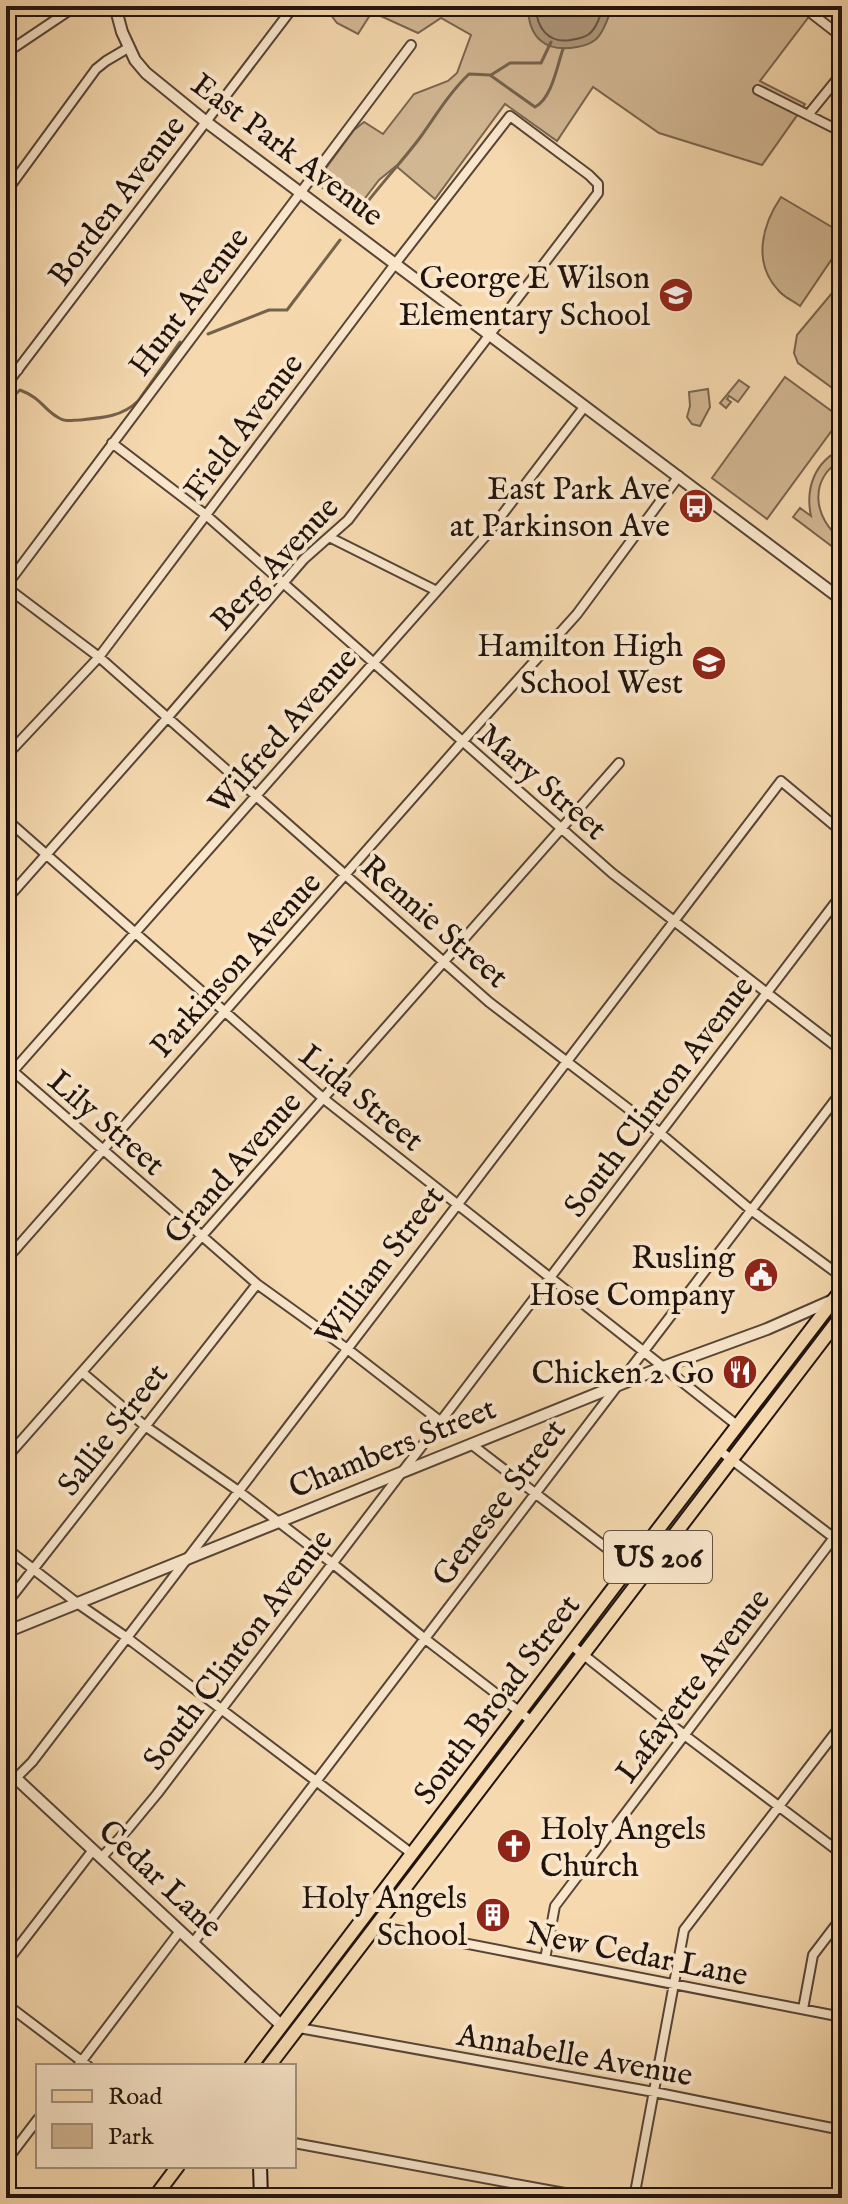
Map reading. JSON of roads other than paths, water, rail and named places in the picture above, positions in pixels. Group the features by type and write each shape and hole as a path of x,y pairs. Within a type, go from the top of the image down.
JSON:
{"main road":[{"name":"South Broad Street","path":"252,2064 839,1295"},
{"name":"South Broad Street","path":"271,2064 842,1315"},
{"path":"154,2198 176,2168"},
{"path":"260,2168 261,2198"}],"street":[{"path":"6,53 76,6"},
{"name":"East Park Avenue","path":"115,6 128,48 146,73 205,121 842,600"},
{"name":"Borden Avenue","path":"6,385 294,6"},
{"path":"802,6 842,37"},
{"name":"Hunt Avenue","path":"6,587 411,45"},
{"path":"6,192 96,69 128,48"},
{"path":"808,115 842,73"},
{"path":"758,90 842,132"},
{"name":"Berg Avenue","path":"6,900 304,559 348,520 598,193 598,184 589,175 510,116"},
{"name":"Field Avenue","path":"6,756 99,657 510,116"},
{"path":"6,361 18,370"},
{"name":"Wilfred Avenue","path":"6,1079 10,1068 135,933 489,532 585,406"},
{"name":"Mary Street","path":"112,443 206,515 285,582 612,873 842,1051"},
{"name":"Parkinson Avenue","path":"6,1260 577,614 679,476"},
{"path":"329,537 437,591"},
{"name":"Rennie Street","path":"6,587 99,657 489,1002 660,1133 751,1210 842,1277"},
{"name":"Grand Avenue","path":"6,1458 619,763"},
{"name":"William Street","path":"16,1778 32,1762 781,781 842,832"},
{"name":"Lida Street","path":"6,819 324,1099 738,1426"},
{"name":"South Clinton Avenue","path":"6,1963 97,1854 127,1831 157,1794 842,894"},
{"name":"Lily Street","path":"10,1068 257,1284 440,1421"},
{"name":"Genesee Street","path":"193,1943 842,1091"},
{"name":"Sallie Street","path":"6,1604 257,1284"},
{"name":"Chambers Street","path":"6,1632 663,1367 767,1329 839,1295"},
{"path":"83,1373 145,1426 237,1490 533,1722"},
{"path":"471,1444 630,1566"},
{"path":"719,1450 838,1541"},
{"name":"Lafayette Avenue","path":"545,1959 555,1906 683,1734 838,1541 842,1527"},
{"path":"6,1548 411,1853"},
{"path":"570,1644 842,1854"},
{"path":"634,2198 684,1930 842,1724"},
{"name":"Cedar Lane","path":"6,1769 281,2025"},
{"path":"803,2009 813,1955 842,1917"},
{"name":"New Cedar Lane","path":"376,1926 842,2017"},
{"path":"84,2064 180,1931"},
{"path":"6,2004 82,2064"},
{"name":"Annabelle Avenue","path":"299,2028 654,2092 842,2130"},
{"path":"6,2161 36,2122"},
{"path":"296,2143 592,2198"}],"water":[{"path":"528,6 612,6 595,40 584,45 556,48 535,35"}],"waterway":[{"path":"491,75 510,63 541,63 551,42"},
{"path":"359,213 469,74 490,75 535,107 550,89 563,49"},
{"path":"208,334 269,310 287,310 340,240"},
{"path":"6,403 20,390 65,420 118,414 138,401 180,342"}],"place":[{"name":"George E Wilson Elementary School","path":"676,295"},
{"name":"East Park Ave at Parkinson Ave","path":"696,506"},
{"name":"Hamilton High School West","path":"709,663"},
{"name":"Rusling Hose Company","path":"761,1275"},
{"name":"Chicken 2 Go","path":"740,1372"},
{"name":"Holy Angels Church","path":"514,1846"},
{"name":"Holy Angels School","path":"493,1915"}]}
